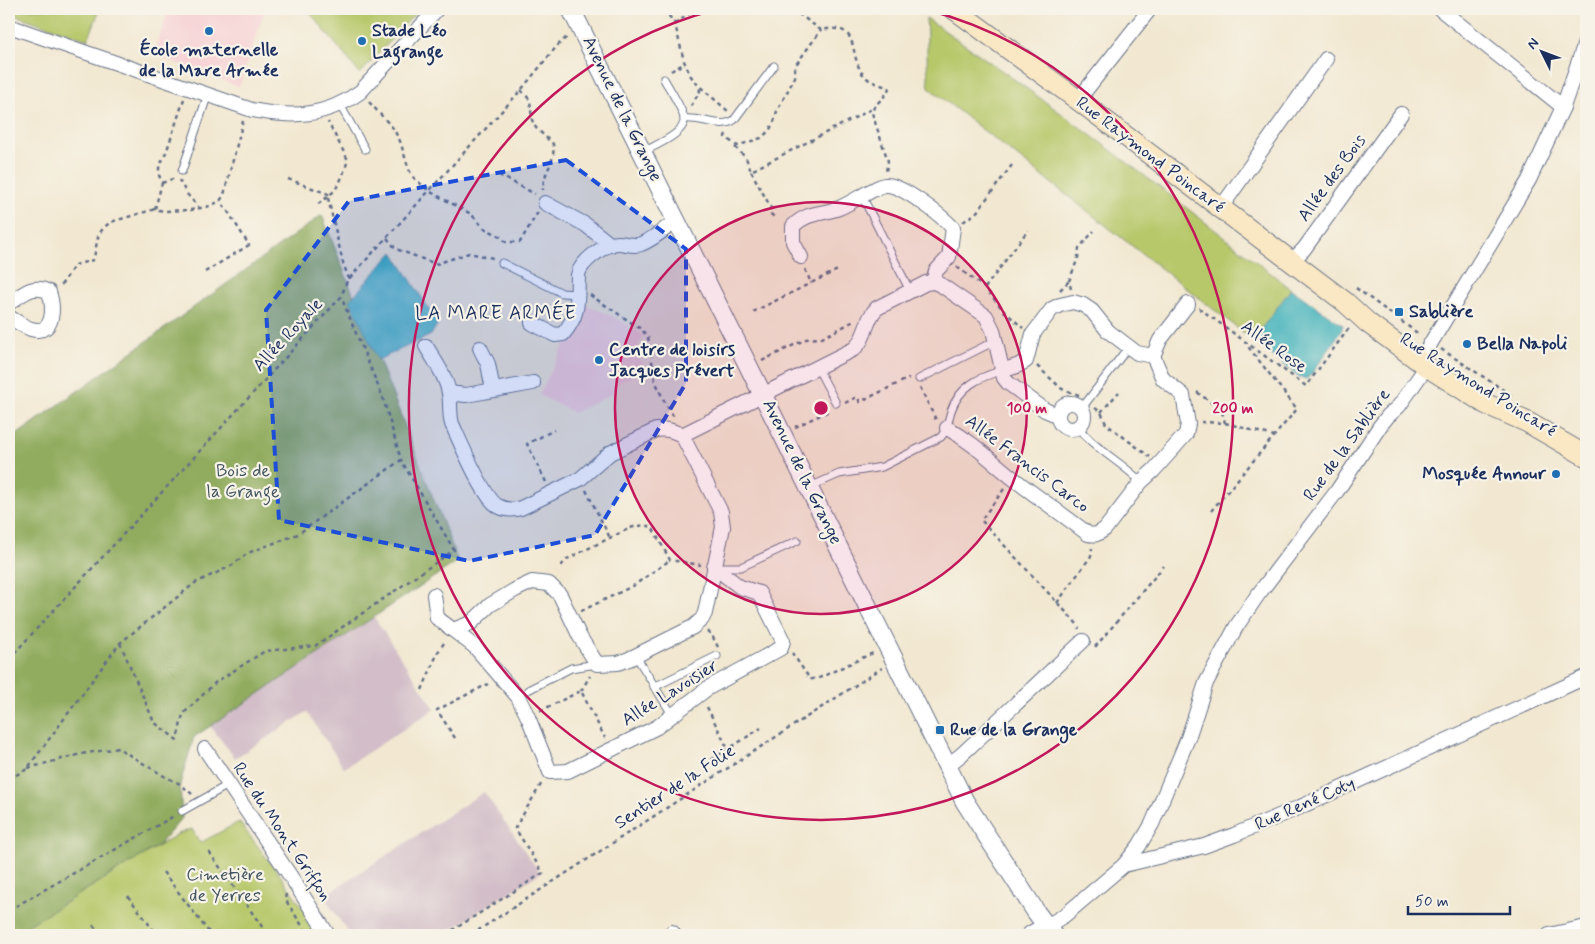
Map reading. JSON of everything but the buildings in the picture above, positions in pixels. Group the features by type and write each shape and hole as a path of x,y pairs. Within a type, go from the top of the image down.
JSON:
{"main road":[{"name":"Rue Raymond Poincaré","path":"954,9 1078,100 1345,302 1368,323 1432,356 1486,404 1527,422 1586,454"}],"street":[{"path":"9,26 246,107 276,115 323,112 340,105 360,92 437,9"},
{"name":"Avenue de la Grange","path":"571,9 764,394 965,802 1050,931"},
{"path":"1078,100 1150,9"},
{"path":"1440,9 1562,107"},
{"name":"Rue de la Sablière","path":"1124,865 1139,846 1152,824 1188,738 1206,683 1236,627 1257,596 1337,491 1380,426 1399,406 1432,356 1529,180 1562,107 1586,40"},
{"path":"1220,209 1326,59"},
{"name":"Allée des Bois","path":"1291,262 1304,249 1401,114"},
{"path":"801,256 793,242 793,226 802,218 814,213 826,213 885,185 902,189 952,228 948,257 936,271 933,282"},
{"path":"544,200 586,225 612,244"},
{"path":"532,323 556,335 563,334 568,328 577,308 578,275 582,264 586,260 612,244 641,244 677,220"},
{"path":"682,435 858,345 872,313 877,308 926,283 933,282 958,295 986,316 991,324 1004,378 1045,410 1057,415"},
{"path":"9,303 32,288 44,289 50,294 53,311 52,319 43,328 37,330 9,317"},
{"path":"1002,371 1026,361 1033,334 1052,309 1060,304 1075,303 1083,305 1092,311 1108,331 1137,353 1152,356"},
{"path":"1152,356 1160,340 1188,304"},
{"path":"426,346 445,381 449,393 449,415 452,424 488,495 499,507 514,510 521,508 580,479 610,453 656,430 662,429 671,430 682,435 723,519 723,527 704,613 698,624 636,656 618,663 597,664 580,637 556,590 549,584 532,582 490,605 471,623 453,630"},
{"path":"480,348 488,364 493,390"},
{"path":"1152,356 1163,379 1183,395 1188,424"},
{"path":"449,393 466,395 533,383"},
{"path":"1068,403 1085,405 1085,416 1082,425 1075,430 1066,429 1059,424 1057,415 1060,407 1068,403"},
{"name":"Allée Francis Carco","path":"946,430 962,437 985,453 1013,478 1088,534 1094,535 1105,529 1141,482 1181,441 1186,434 1188,424"},
{"path":"714,567 740,587 759,593 783,645"},
{"name":"Allée Lavoisier","path":"434,595 437,618 475,648 518,697 550,772 568,771 658,728 708,688 781,648 783,645"},
{"path":"948,765 1083,641"},
{"name":"Rue René Coty","path":"1031,935 1050,931 1065,915 1111,874 1124,865 1204,846 1234,835 1298,808 1586,677"},
{"name":"Rue du Mont Griffon","path":"205,749 328,935"},
{"path":"1549,935 1586,927"}],"lane":[{"path":"683,115 728,124 734,120 774,66"},
{"path":"643,152 678,132 683,126 683,115 664,78"},
{"path":"182,171 208,94"},
{"path":"340,105 365,149"},
{"path":"862,196 910,291"},
{"path":"500,261 562,293 577,291"},
{"path":"917,379 995,341"},
{"path":"1085,405 1124,354"},
{"path":"817,367 838,404"},
{"path":"809,487 839,474 882,467 941,437 946,430 955,401 961,392 970,384 1002,371"},
{"path":"1079,427 1080,432 1141,482"},
{"path":"714,567 742,567 797,540"},
{"path":"636,656 672,716"},
{"path":"654,688 717,656"},
{"path":"528,690 571,668 597,664"},
{"path":"182,812 228,785"}],"path":[{"path":"664,9 675,24 690,75 698,85 731,114 734,120"},
{"path":"675,24 696,9"},
{"path":"751,171 872,109 884,99 889,88 870,80 862,73 851,36 846,32 836,29 822,30 792,9"},
{"name":"Allée Royale","path":"9,659 341,297 349,279 521,90 557,46 580,25"},
{"path":"734,146 747,144 761,138 769,130 795,77 795,66 822,30"},
{"path":"664,78 664,74 685,63"},
{"path":"683,115 700,91 698,85"},
{"path":"155,209 162,183 159,168 188,87"},
{"path":"360,92 393,128 400,142 409,170 414,178 429,191 471,214 484,228 500,236 506,242 520,242 544,200 544,177 554,157 552,144 536,128 532,120 530,100 521,90"},
{"path":"50,294 62,284 75,265 93,260 96,239 106,225 111,222 155,209 163,211 199,208 220,201 224,195 229,178 246,107"},
{"path":"872,109 888,161 885,185"},
{"path":"318,204 328,198 340,185 348,160 323,112"},
{"path":"725,124 725,137 746,158 772,210 771,214 774,217 776,215"},
{"path":"952,228 976,213 1012,165"},
{"path":"499,175 544,200"},
{"path":"162,183 177,177 187,194 199,208"},
{"path":"288,179 331,195"},
{"path":"328,198 343,263 349,279"},
{"path":"205,272 249,245 220,201"},
{"path":"985,288 1028,230"},
{"path":"1075,303 1069,281 1080,248 1094,231"},
{"path":"387,238 396,249 436,264 469,253 500,261"},
{"path":"801,256 798,256 811,283"},
{"path":"948,257 950,261 985,288 1004,311 1033,334"},
{"path":"753,312 840,268"},
{"path":"577,291 598,299 648,337 655,380 682,435"},
{"path":"120,643 154,722 177,740 184,714 216,682 265,650 315,646 454,550 400,460 383,398 341,297"},
{"name":"Allée Rose","path":"1188,304 1192,302 1306,386 1352,323"},
{"path":"754,376 766,370 762,361 766,358 806,339 822,338 852,322 854,316"},
{"path":"852,322 866,328"},
{"path":"1418,333 1432,356 1521,402"},
{"path":"1211,511 1297,409 1244,340"},
{"path":"1034,363 1062,389 1076,393 1085,405 1101,412 1106,424 1159,464"},
{"path":"838,404 857,397 860,402 917,379 940,427 946,430"},
{"path":"1179,390 1187,387 1190,388 1222,411 1224,422"},
{"path":"1101,412 1119,392"},
{"path":"783,433 830,410"},
{"path":"1188,424 1194,422 1224,422 1275,436"},
{"path":"552,493 527,444 554,430"},
{"path":"26,768 120,643 196,583 231,566 248,553 298,534 400,460"},
{"path":"1013,478 982,520 1077,624 1083,641 1096,646 1164,566"},
{"path":"580,479 610,538"},
{"path":"561,566 568,559 610,538 633,527 644,525 652,527 670,560"},
{"path":"1057,602 1091,556 1094,535"},
{"path":"570,616 633,586 670,560 714,567"},
{"path":"422,690 438,652 453,630"},
{"path":"783,645 797,657 810,679 817,679 869,656 891,653"},
{"name":"Sentier de la Folie","path":"471,935 811,713 891,653"},
{"path":"528,717 581,692 597,664"},
{"path":"455,738 437,710 500,678"},
{"path":"581,692 612,750"},
{"path":"697,697 707,706 728,749"},
{"path":"705,764 761,728"},
{"path":"9,779 26,768 81,754 118,748 180,784 201,801"},
{"path":"445,935 543,873 515,828 544,781"},
{"path":"9,910 182,812"},
{"path":"209,852 268,935"},
{"path":"164,872 211,935"},
{"path":"286,892 285,899 308,935"},
{"path":"128,896 157,935"},
{"path":"93,925 101,935"}],"highlighted area":[{"path":"566,160 686,249 686,383 595,535 469,561 279,520 266,310 349,201"}],"shaded area":[{"name":"École maternelle de la Mare Armée","path":"169,9 265,9 239,87 153,54"},
{"name":"Centre de loisirs Jacques Prévert","path":"585,304 622,321 643,336 636,350 646,370 619,382 614,393 574,413 539,395"},
{"path":"374,617 435,709 344,768 307,712 235,758 210,726"},
{"path":"484,792 540,873 442,935 350,935 327,901 330,898 327,894"}],"green space":[{"path":"9,9 100,9 88,40 9,13"},
{"name":"Stade Léo Lagrange","path":"307,9 419,9 360,74"},
{"path":"926,18 1065,117 1291,289 1253,340 929,88"},
{"name":"Bois de la Grange","path":"322,215 458,561 194,737 180,784 182,818 159,845 27,926 9,931 9,436 11,439"},
{"name":"Cimetière de Yerres","path":"239,822 280,875 322,935 9,935 9,931 27,926 178,834 192,829 200,843"}],"water":[{"path":"393,252 438,323 431,335 378,360 350,300"},
{"path":"1291,289 1343,325 1341,331 1312,374 1306,379 1298,376 1253,340"}],"place":[{"name":"École maternelle de la Mare Armée","path":"209,31"},
{"name":"Stade Léo Lagrange","path":"362,41"},
{"name":"Sablière","path":"1399,312"},
{"name":"Bella Napoli","path":"1467,344"},
{"name":"Centre de loisirs Jacques Prévert","path":"599,360"},
{"name":"Mosquée Annour","path":"1556,474"},
{"name":"Rue de la Grange","path":"940,730"}],"district":[{"name":"LA MARE ARMÉE","path":"496,313"}]}
